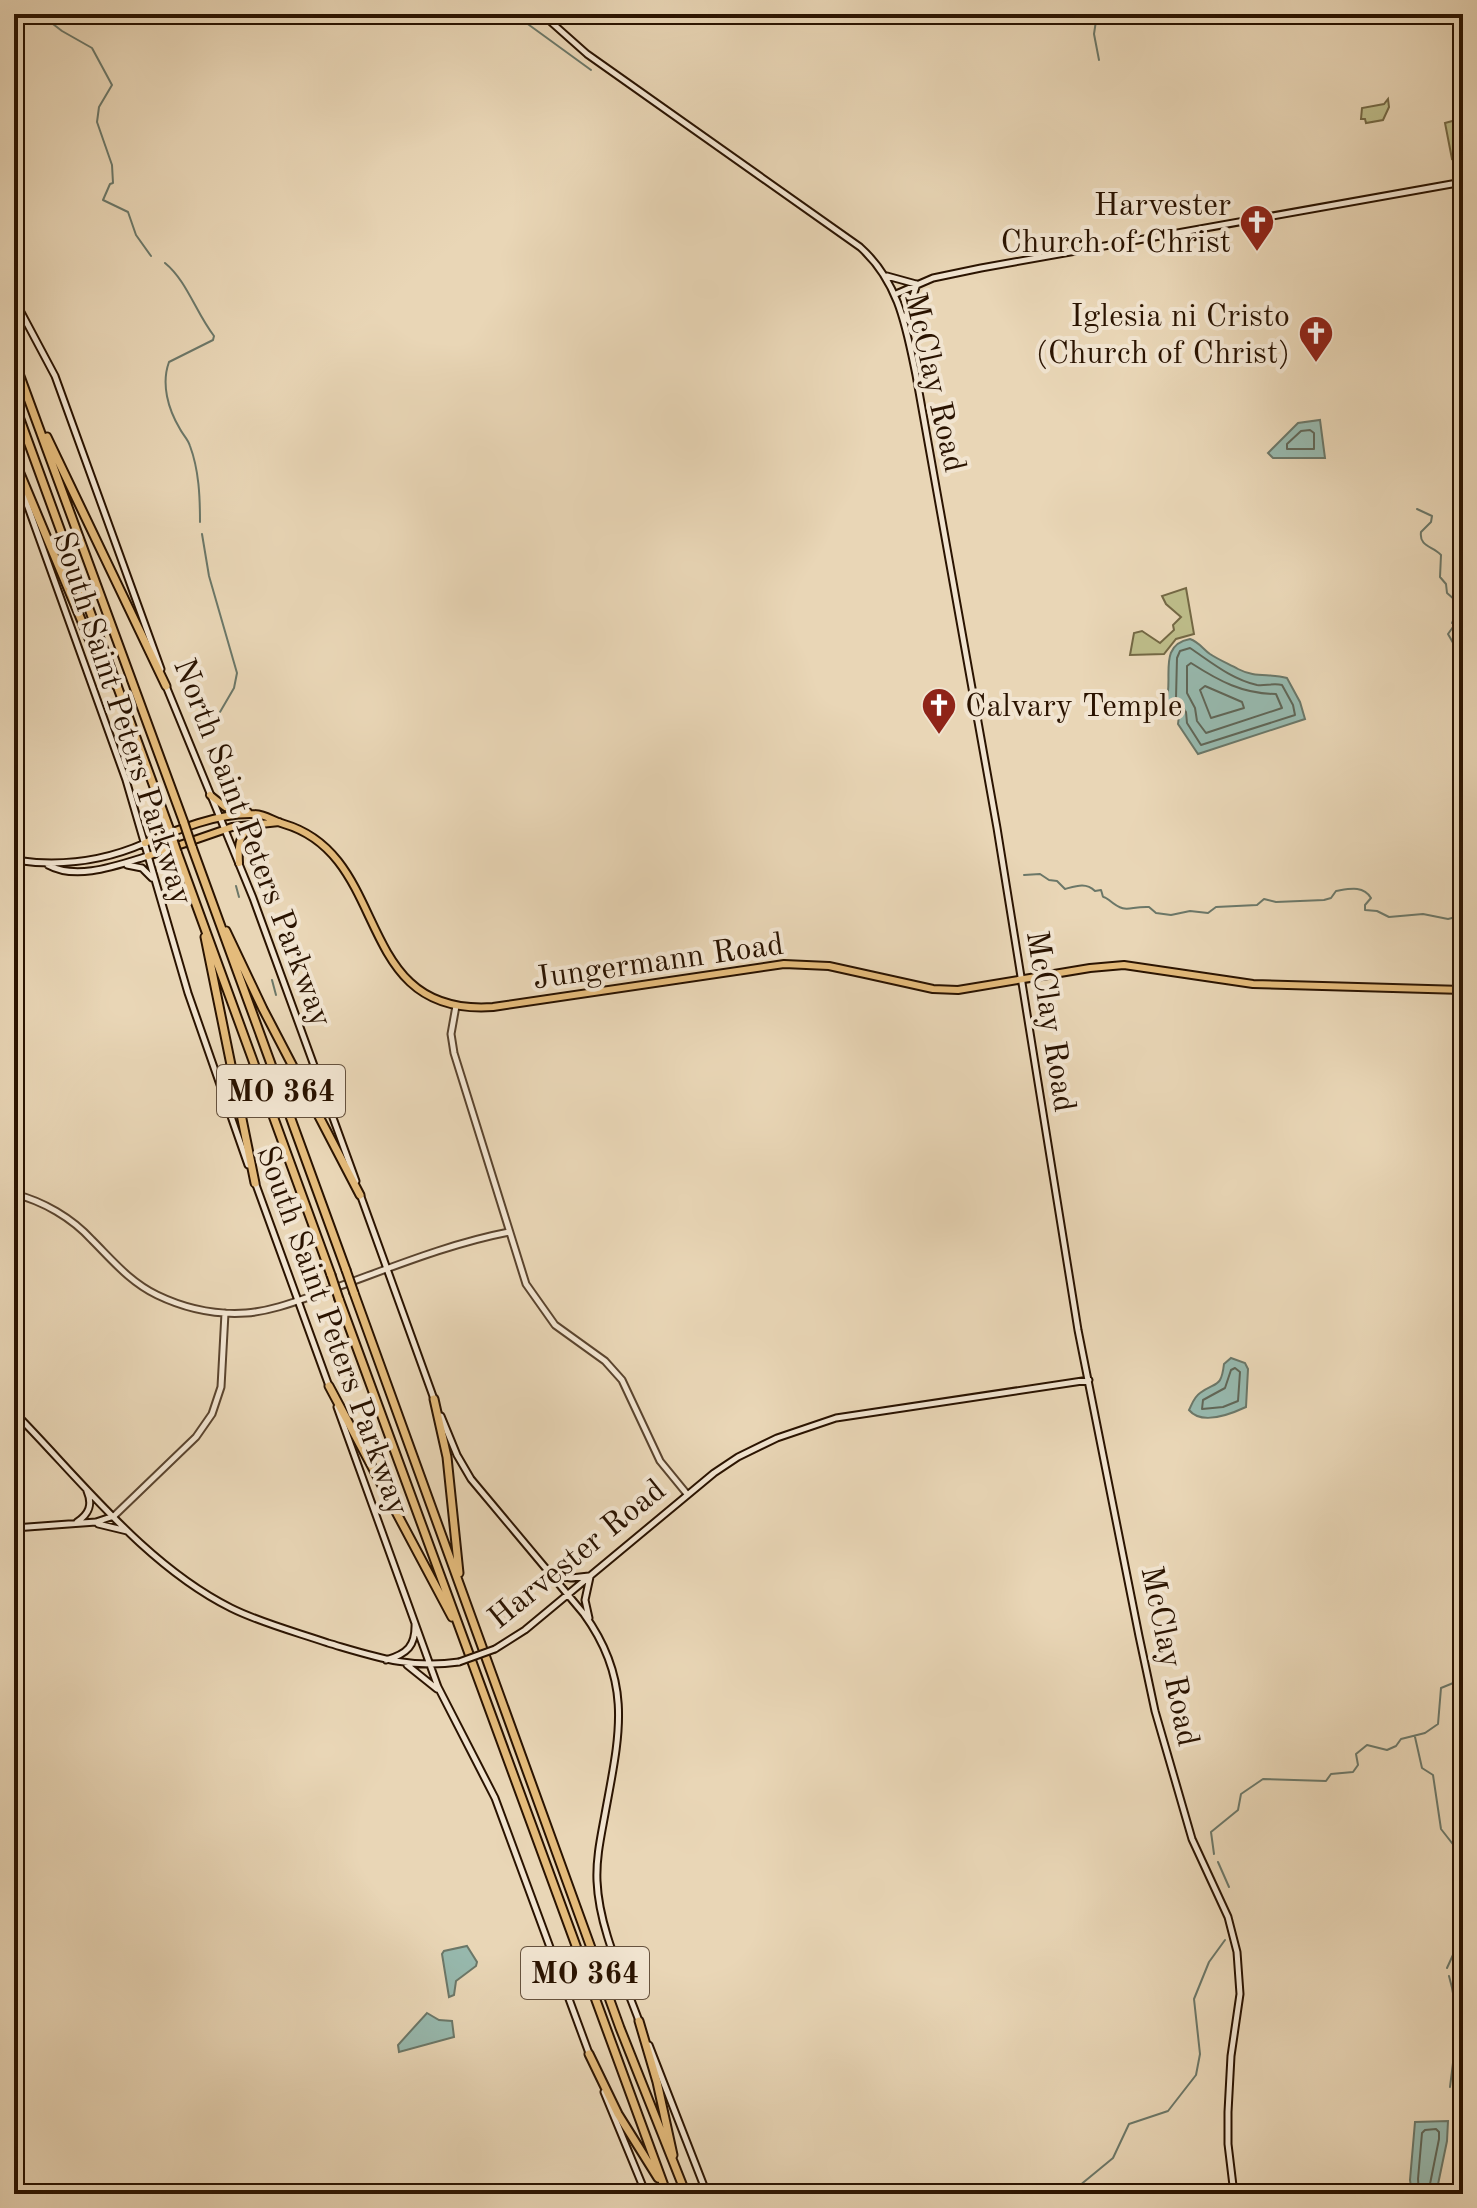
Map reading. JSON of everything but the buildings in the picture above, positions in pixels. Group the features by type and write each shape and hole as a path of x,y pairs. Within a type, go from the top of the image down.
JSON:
{"highway":[{"name":"MO 364","path":"14,360 626,2043 686,2194"},
{"name":"MO 364","path":"14,403 667,2194"},
{"path":"37,418 62,463 166,686"},
{"path":"14,459 95,653 123,702"},
{"path":"216,911 360,1195"},
{"path":"203,923 207,959 255,1183"},
{"path":"329,1386 461,1632"},
{"path":"434,1399 447,1457 462,1591"},
{"path":"639,2021 667,2123 675,2168"},
{"path":"589,2054 618,2114 663,2185"}],"main road":[{"name":"McClay Road","path":"542,14 587,54 860,247 885,275 896,294 905,321 997,828 1076,1317 1159,1724 1192,1839 1228,1917 1237,1952 1240,1994 1231,2056 1228,2112 1234,2194"},
{"path":"896,294 933,278 1008,263 1463,182"},
{"path":"885,275 917,284"},
{"path":"905,321 917,284"},
{"name":"North Saint Peters Parkway","path":"14,299 55,376 166,686 269,939 434,1399 464,1469 590,1623 610,1665 620,1718 617,1754 598,1861 598,1896 604,1922 639,2021 707,2194"},
{"name":"South Saint Peters Parkway","path":"14,468 121,765 199,1026 297,1300 441,1693 495,1798 589,2054 646,2194"},
{"path":"210,795 225,807 251,814"},
{"name":"Jungermann Road","path":"14,860 47,865 96,859 220,818 269,815 314,837 342,864 388,956 402,975 423,992 456,1006 493,1007 784,964 829,966 933,989 958,990 1091,967 1124,965 1253,984 1463,990"},
{"name":"Jungermann Road","path":"47,865 57,870 71,871 122,864 225,830 279,822"},
{"path":"239,863 242,835 258,825"},
{"path":"122,864 142,868 155,883"},
{"path":"456,1006 451,1034 454,1053 526,1284 555,1325 594,1351 616,1372 660,1461 687,1494"},
{"path":"14,1194 68,1219 92,1239 119,1269 156,1294 185,1306 225,1313 269,1310 463,1242 509,1232"},
{"path":"14,1528 89,1522 114,1516 196,1437 212,1414 221,1387 225,1313"},
{"name":"Harvester Road","path":"14,1412 154,1556 190,1584 232,1609 262,1621 385,1661 432,1666 459,1662 495,1649 525,1630 687,1494 738,1457 777,1438 827,1420 1089,1380"},
{"path":"76,1523 86,1516 89,1509 90,1500 82,1483"},
{"path":"89,1522 130,1532"},
{"path":"550,1574 571,1578 590,1576 585,1600 590,1623"},
{"path":"385,1661 399,1657 412,1646 416,1636 415,1619"},
{"path":"407,1665 441,1693"}],"shaded area":[{"path":"1388,99 1389,107 1383,120 1366,123 1365,119 1361,119 1362,108 1384,104"},
{"path":"1463,107 1462,157 1452,159 1445,123 1456,120 1455,108"},
{"path":"1186,588 1194,634 1176,639 1164,654 1130,655 1134,633 1142,631 1160,643 1174,630 1173,625 1181,617 1166,604 1162,596"}],"water":[{"path":"1320,420 1325,458 1273,458 1268,453 1298,423"},
{"path":"1190,639 1213,656 1244,672 1287,678 1305,719 1198,754 1178,724 1179,716 1175,708 1166,703 1173,648"},
{"path":"1231,1358 1245,1363 1248,1369 1246,1407 1217,1417 1195,1415 1189,1410 1195,1399 1219,1381 1224,1364"},
{"path":"467,1946 477,1962 476,1966 456,1981 454,1995 449,1997 442,1954"},
{"path":"427,2013 439,2020 452,2021 454,2037 399,2052 398,2045"},
{"path":"1448,2121 1436,2194 1412,2194 1410,2180 1415,2122"}],"waterway":[{"path":"40,14 92,48 112,85 99,107 97,122 112,165 113,183 103,200 128,212 136,235 151,256"},
{"path":"514,14 591,70"},
{"path":"1097,14 1094,34 1099,60"},
{"path":"165,263 173,270 214,336 213,340 169,362 166,379 169,405 189,444 195,464 200,522"},
{"path":"1417,509 1432,516 1431,522 1421,532 1422,541 1441,555 1440,577 1446,584 1447,593 1463,607"},
{"path":"202,534 209,576 237,673 234,688 220,712"},
{"path":"1452,623 1454,618 1463,616"},
{"path":"1453,627 1448,634 1456,648 1463,648"},
{"path":"1024,875 1040,874 1057,881 1065,889 1088,886 1095,891 1101,890 1103,897 1124,909 1149,907 1156,913 1171,915 1190,911 1208,913 1216,907 1257,905 1264,899 1276,902 1324,900 1331,898 1336,891 1351,889 1364,891 1371,898 1365,910 1389,917 1423,914 1448,919 1463,912"},
{"path":"236,886 239,897"},
{"path":"272,980 276,995"},
{"path":"1214,1854 1211,1832 1238,1810 1241,1794 1263,1779 1326,1781 1331,1774 1353,1772 1358,1765 1356,1754 1367,1745 1387,1750 1396,1746 1401,1739 1425,1733 1438,1724 1441,1688 1463,1679"},
{"path":"1415,1737 1422,1768 1433,1775 1441,1829 1463,1862"},
{"path":"1218,1862 1229,1887"},
{"path":"1447,1968 1463,1933"},
{"path":"1078,2194 1079,2186 1113,2158 1129,2124 1168,2111 1196,2075 1200,2054 1194,1999 1209,1962 1225,1940"},
{"path":"1449,1976 1456,2018 1450,2087"}],"place":[{"name":"Harvester Church of Christ","path":"1257,253"},
{"name":"Iglesia ni Cristo (Church of Christ)","path":"1316,364"},
{"name":"Calvary Temple","path":"939,736"}]}
